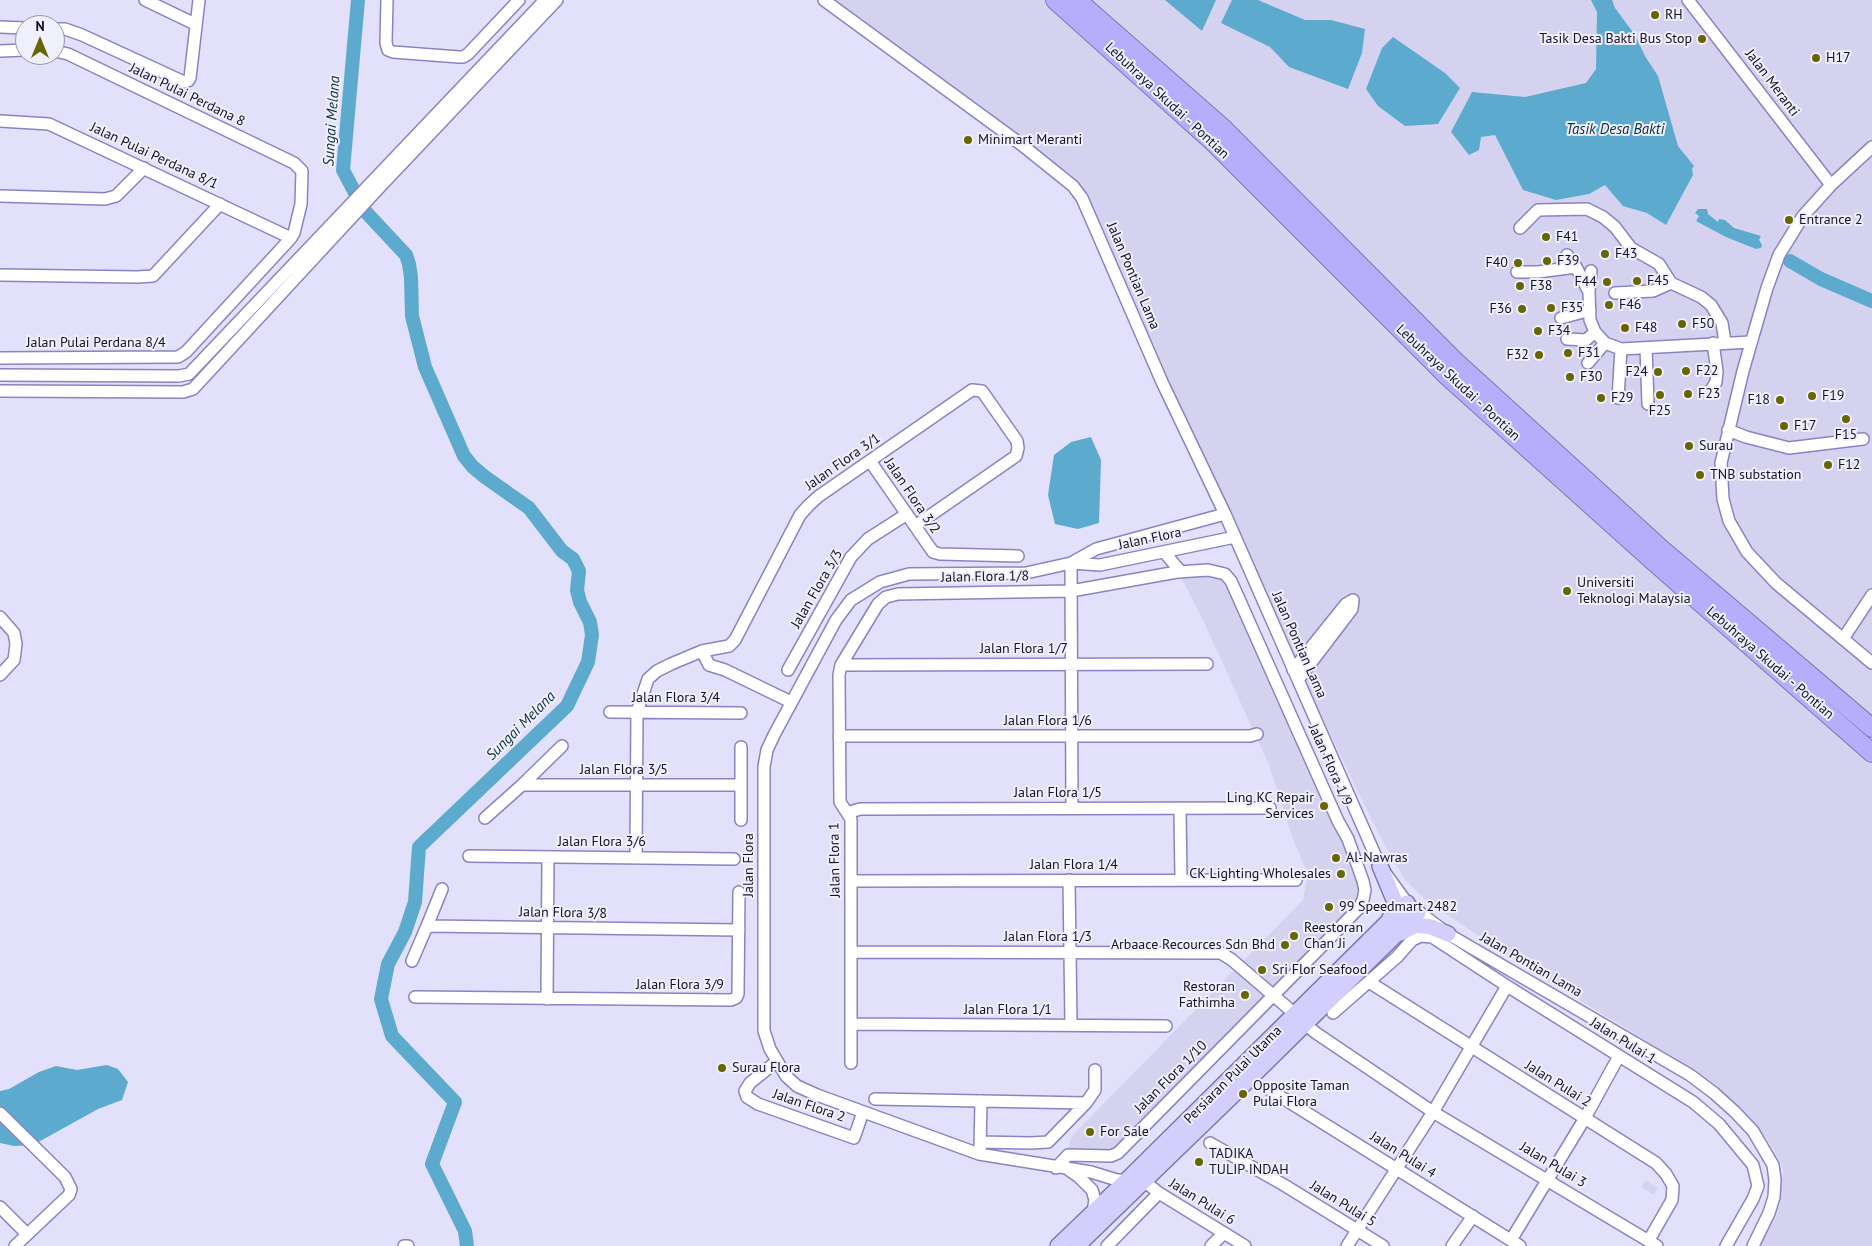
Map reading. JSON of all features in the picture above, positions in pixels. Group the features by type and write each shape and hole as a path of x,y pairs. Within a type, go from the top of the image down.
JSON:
{"highway":[{"name":"Lebuhraya Skudai - Pontian","path":"1055,0 1212,141 1446,374 1652,560 1872,753"},
{"name":"Lebuhraya Skudai - Pontian","path":"1078,0 1224,128 1456,362 1658,546 1872,728"}],"main road":[{"path":"1380,866 1395,902 1388,932 1416,925 1431,927 1448,934"},
{"name":"Persiaran Pulai Utama","path":"1077,1246 1144,1181 1300,1019 1413,908"},
{"name":"Persiaran Pulai Utama","path":"1058,1246 1300,1019"}],"street":[{"path":"145,0 195,24"},
{"path":"65,29 184,82 190,78 199,0"},
{"path":"387,0 386,43 388,50 393,52 463,57 519,0"},
{"path":"0,391 190,391 197,386 356,213 374,186 545,0"},
{"path":"0,375 184,376 193,370 351,202 374,186 557,0"},
{"name":"Jalan Pontian Lama","path":"824,0 1022,145 1078,192 1089,212 1162,382 1235,536 1380,866 1413,908 1448,934 1690,1075 1735,1112 1753,1131 1773,1165 1775,1180 1774,1197 1770,1213 1753,1246"},
{"name":"Jalan Meranti","path":"1688,0 1831,185"},
{"path":"0,28 15,28"},
{"path":"0,51 15,50"},
{"name":"Jalan Pulai Perdana 8","path":"65,53 294,163 302,171 300,204 294,233 291,238"},
{"name":"Jalan Pulai Perdana 8/1","path":"0,121 50,124 291,238"},
{"path":"1872,147 1831,185 1803,216 1773,268 1751,342 1721,463 1723,500 1729,521 1747,552 1776,583 1872,663"},
{"path":"0,196 105,199 116,196 144,168"},
{"path":"0,275 153,276 220,204"},
{"path":"1520,228 1538,210 1587,209 1603,217 1615,228 1631,248 1659,264 1671,283 1701,297 1711,304 1722,323 1725,342"},
{"name":"Jalan Pulai Perdana 8/4","path":"0,358 178,357 186,352 291,238"},
{"path":"1567,255 1576,267 1589,292"},
{"path":"1517,272 1538,272 1576,267"},
{"path":"1591,271 1589,292 1590,320 1595,332 1605,343 1621,349 1751,342"},
{"path":"1615,293 1652,291 1671,283"},
{"path":"1561,318 1590,310"},
{"path":"1567,339 1586,340 1595,332"},
{"path":"1588,363 1605,343"},
{"path":"1711,390 1716,382 1717,371 1713,343"},
{"path":"1646,348 1648,404"},
{"path":"1618,398 1621,349"},
{"name":"Jalan Flora 3/1","path":"636,712 648,679 657,671 702,650 729,646 735,640 800,515 819,496 972,390 982,391 1017,441 1016,456 915,526"},
{"path":"1728,430 1746,437 1789,448 1804,448 1863,439"},
{"name":"Jalan Flora 3/2","path":"870,461 933,552 940,554 1018,556"},
{"name":"Jalan Flora 3/3","path":"788,670 851,557 868,539 907,514"},
{"name":"Jalan Flora","path":"1071,563 1096,549 1225,514"},
{"name":"Jalan Flora","path":"1127,1180 1117,1180 1090,1172 1056,1168 980,1148 817,1096 797,1086 786,1076 770,1050 764,1031 764,767 767,750 836,620 851,600 880,582 909,574 1026,573 1071,563 1100,565 1235,536"},
{"path":"1179,568 1179,556 1190,546"},
{"path":"1164,552 1179,568"},
{"path":"1071,563 1072,808"},
{"name":"Jalan Flora 1/9","path":"1072,591 1179,568 1208,570 1225,574 1231,581 1338,821 1348,839 1365,890 1358,908 1273,995"},
{"name":"Jalan Flora 1/8","path":"898,594 1072,591"},
{"name":"Jalan Flora 1","path":"851,1063 851,819 840,802 839,675 841,665 878,604 886,597 898,594"},
{"path":"1843,639 1872,596"},
{"path":"1353,600 1352,609 1295,675 1346,604 1353,600"},
{"path":"0,617 14,633 16,644 14,660 0,675"},
{"path":"702,650 709,665 725,670 791,702"},
{"name":"Jalan Flora 1/7","path":"841,665 1207,664"},
{"name":"Jalan Flora 3/4","path":"610,712 741,713"},
{"path":"636,712 636,857"},
{"name":"Jalan Flora 1/6","path":"839,736 1250,736 1257,734"},
{"path":"484,818 522,785 562,746"},
{"path":"741,747 741,820"},
{"name":"Jalan Flora 3/5","path":"522,785 741,785"},
{"path":"1180,808 1181,880"},
{"name":"Jalan Flora 1/5","path":"847,813 860,809 1270,808"},
{"name":"Jalan Flora 3/6","path":"469,856 734,859"},
{"path":"415,997 547,999 548,857"},
{"path":"1069,880 1071,1025"},
{"name":"Jalan Flora 1/4","path":"851,881 1296,880"},
{"path":"412,961 442,889"},
{"name":"Jalan Flora 3/9","path":"547,999 730,1000 736,998 738,994 739,892"},
{"name":"Jalan Flora 3/8","path":"427,926 739,930"},
{"name":"Jalan Pulai 1","path":"1334,1012 1397,957 1412,940 1425,936 1432,937 1693,1102 1718,1124 1753,1165 1758,1186 1753,1199 1726,1246"},
{"name":"Jalan Flora 1/3","path":"851,952 1221,953 1273,995"},
{"name":"Jalan Pulai 2","path":"1369,982 1656,1163 1673,1186 1672,1200 1653,1243"},
{"path":"1347,1246 1433,1112 1507,986"},
{"name":"Jalan Pulai 3","path":"1273,995 1316,1033 1433,1112 1653,1243"},
{"name":"Jalan Flora 1/10","path":"1056,1168 1068,1155 1111,1156 1118,1153 1273,995"},
{"name":"Jalan Flora 1/1","path":"851,1024 1166,1026"},
{"path":"1516,1243 1548,1179 1585,1118 1619,1056"},
{"name":"Jalan Flora 2","path":"776,1062 750,1083 745,1091 747,1096 758,1104 854,1138 863,1112"},
{"path":"981,1101 980,1148 1048,1142 1086,1103 1095,1090 1095,1070"},
{"name":"Jalan Pulai 4","path":"1270,1090 1516,1243"},
{"path":"875,1099 1086,1103"},
{"path":"0,1113 65,1177 71,1189 69,1195 15,1246"},
{"name":"Jalan Pulai 5","path":"1210,1143 1383,1246"},
{"name":"Jalan Flora","path":"1068,1170 1079,1177 1092,1190 1095,1200 1093,1212"},
{"name":"Jalan Pulai 6","path":"1144,1181 1159,1193 1245,1246"},
{"path":"1107,1246 1159,1193"},
{"path":"0,1206 27,1234"},
{"path":"1452,1246 1473,1216"},
{"path":"1211,1246 1224,1233"}],"shaded area":[{"name":"Universiti Teknologi Malaysia","path":"834,0 1872,0 1872,1246 1759,1246 1777,1215 1783,1170 1771,1145 1759,1128 1729,1098 1696,1071 1540,976 1429,903 1405,880 1378,833 1292,655 1150,347 1086,194 1077,179"},
{"path":"1227,572 1318,766 1365,902 1120,1155 1067,1152 1072,1136 1303,900 1308,874 1293,839 1269,765 1204,622 1180,575"},
{"path":"1646,1180 1658,1188 1654,1195 1641,1187"}],"water":[{"path":"1165,0 1216,0 1202,31"},
{"path":"1232,0 1258,0 1305,20 1331,20 1365,29 1362,53 1348,89 1289,67 1270,47 1221,23"},
{"name":"Tasik Desa Bakti","path":"1591,0 1612,0 1615,8 1635,35 1645,56 1658,76 1678,146 1694,166 1692,169 1693,175 1666,225 1647,213 1623,206 1605,185 1589,194 1556,200 1523,190 1495,135 1481,137 1479,150 1469,155 1451,132 1472,92 1525,97 1586,83 1596,69 1597,12"},
{"path":"1393,37 1445,73 1460,88 1438,124 1405,126 1378,106 1366,89 1382,48"},
{"path":"1698,209 1707,209 1708,214 1718,222 1719,219 1725,220 1734,228 1761,236 1759,240 1762,245 1761,248 1756,249 1726,237 1696,221 1699,216 1695,213"},
{"path":"1091,437 1101,460 1099,523 1078,529 1055,524 1048,495 1054,455 1071,442"},
{"path":"107,1065 118,1069 128,1082 122,1100 98,1109 33,1145 14,1146 0,1143 0,1091 9,1089 39,1072 56,1066 77,1070"}],"waterway":[{"name":"Sungai Melana","path":"358,0 343,170 364,210 406,255 411,277 412,316 425,367 464,456 485,477 529,508 562,551 573,559 579,571 577,590 580,602 590,622 592,635 588,662 567,706 419,847 415,902 405,932 388,964 381,999 392,1036 455,1102 432,1164 465,1231 467,1246"},
{"path":"1790,261 1821,279 1872,301"}],"place":[{"name":"RH","path":"1655,15"},
{"name":"Tasik Desa Bakti Bus Stop","path":"1702,39"},
{"name":"H17","path":"1816,58"},
{"name":"Minimart Meranti","path":"968,140"},
{"name":"Entrance 2","path":"1789,220"},
{"name":"F41","path":"1546,237"},
{"name":"F43","path":"1605,254"},
{"name":"F39","path":"1547,261"},
{"name":"F40","path":"1518,263"},
{"name":"F45","path":"1637,281"},
{"name":"F44","path":"1607,282"},
{"name":"F38","path":"1520,286"},
{"name":"F46","path":"1609,305"},
{"name":"F35","path":"1551,308"},
{"name":"F36","path":"1522,309"},
{"name":"F50","path":"1682,324"},
{"name":"F48","path":"1625,328"},
{"name":"F34","path":"1538,331"},
{"name":"F31","path":"1568,353"},
{"name":"F32","path":"1539,355"},
{"name":"F22","path":"1686,371"},
{"name":"F24","path":"1658,372"},
{"name":"F30","path":"1570,377"},
{"name":"F23","path":"1688,394"},
{"name":"F25","path":"1660,395"},
{"name":"F19","path":"1812,396"},
{"name":"F29","path":"1601,398"},
{"name":"F18","path":"1780,400"},
{"name":"F15","path":"1846,419"},
{"name":"F17","path":"1784,426"},
{"name":"Surau","path":"1689,446"},
{"name":"F12","path":"1828,465"},
{"name":"TNB substation","path":"1700,475"},
{"name":"Universiti Teknologi Malaysia","path":"1567,591"},
{"name":"Ling KC Repair Services","path":"1324,806"},
{"name":"Al-Nawras","path":"1336,858"},
{"name":"CK Lighting Wholesales","path":"1341,874"},
{"name":"99 Speedmart 2482","path":"1329,907"},
{"name":"Reestoran Chan Ji","path":"1294,936"},
{"name":"Arbaace Recources Sdn Bhd","path":"1285,945"},
{"name":"Sri Flor Seafood","path":"1262,970"},
{"name":"Restoran Fathimha","path":"1245,995"},
{"name":"Surau Flora","path":"722,1068"},
{"name":"Opposite Taman Pulai Flora","path":"1243,1094"},
{"name":"For Sale","path":"1090,1132"},
{"name":"TADIKA TULIP INDAH","path":"1199,1162"}]}
